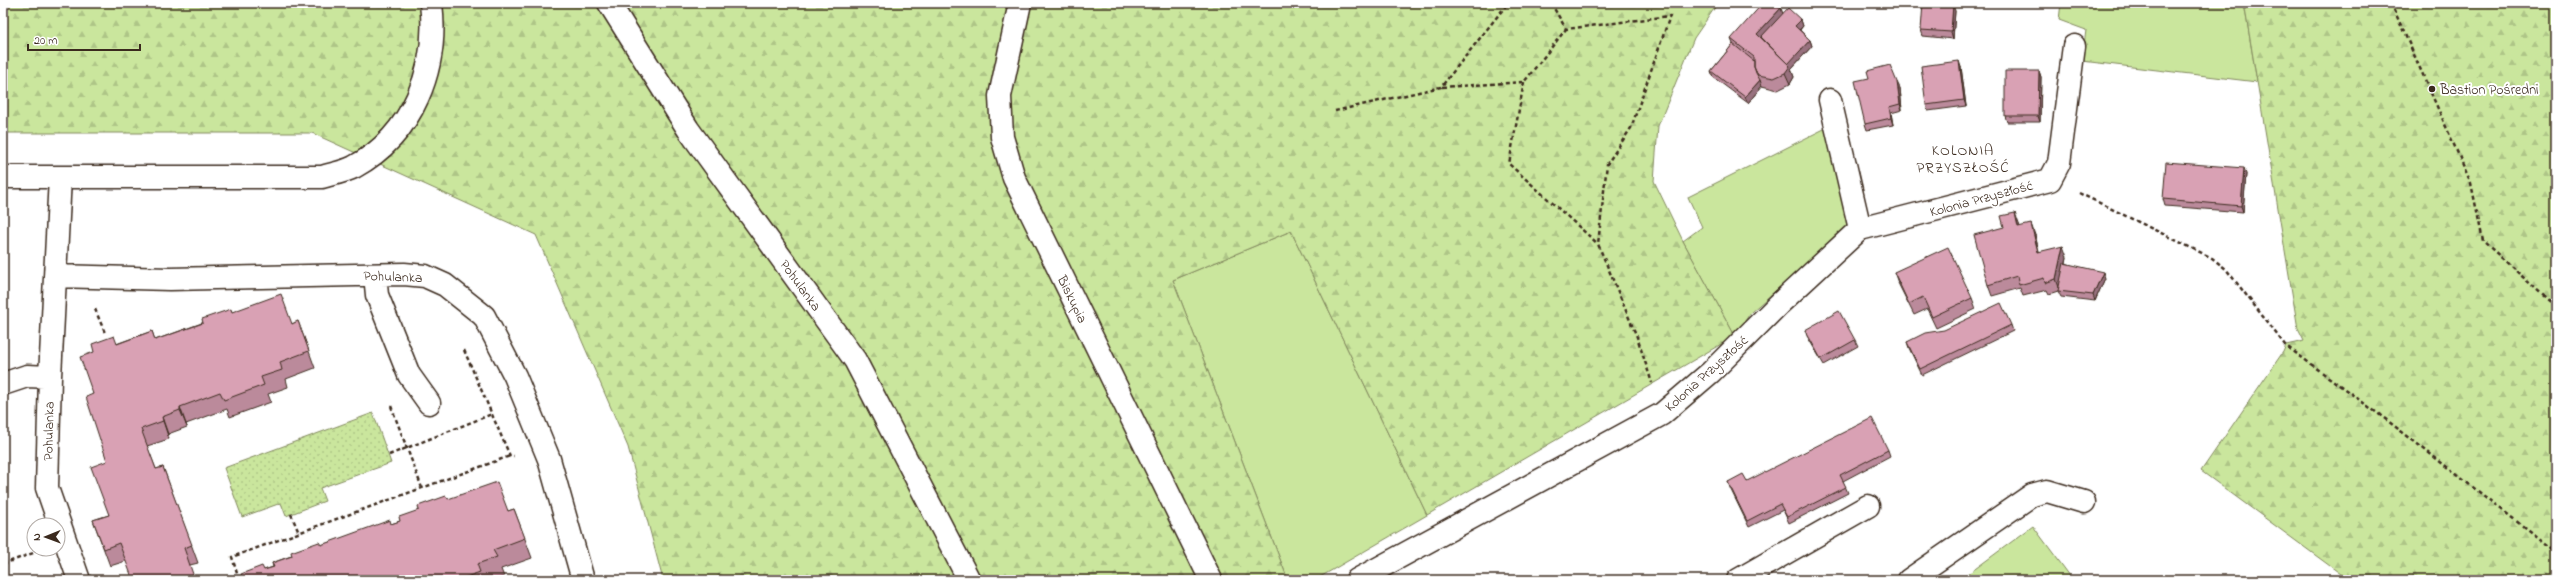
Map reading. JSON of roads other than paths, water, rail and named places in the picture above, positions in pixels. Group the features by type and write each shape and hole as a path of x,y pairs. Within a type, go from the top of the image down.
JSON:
{"street":[{"path":"3,177 322,177 353,167 387,144 412,113 426,80 432,47 431,3"},
{"name":"Pohulanka","path":"609,3 688,129 855,360 969,580"},
{"name":"Biskupia","path":"1020,3 1000,96 1002,137 1014,178 1211,580"},
{"name":"Kolonia Przyszłość","path":"1357,580 1662,414 1711,372 1779,304 1860,229 2050,180 2060,163 2074,46"},
{"path":"1830,100 1860,229"},
{"name":"Pohulanka","path":"60,177 50,377 47,488 79,580"},
{"path":"375,275 377,294 409,375 429,403"},
{"name":"Pohulanka","path":"55,276 170,278 375,275 425,276 445,285 484,316 515,376 549,459 583,580"},
{"path":"3,384 27,376 50,377"},
{"path":"1909,580 2032,495 2047,491 2084,502"},
{"path":"1738,580 1868,506"}],"place":[{"name":"Bastion Pośredni","path":"2432,89"}],"district":[{"name":"KOLONIA PRZYSZŁOŚĆ","path":"1963,158"}]}
